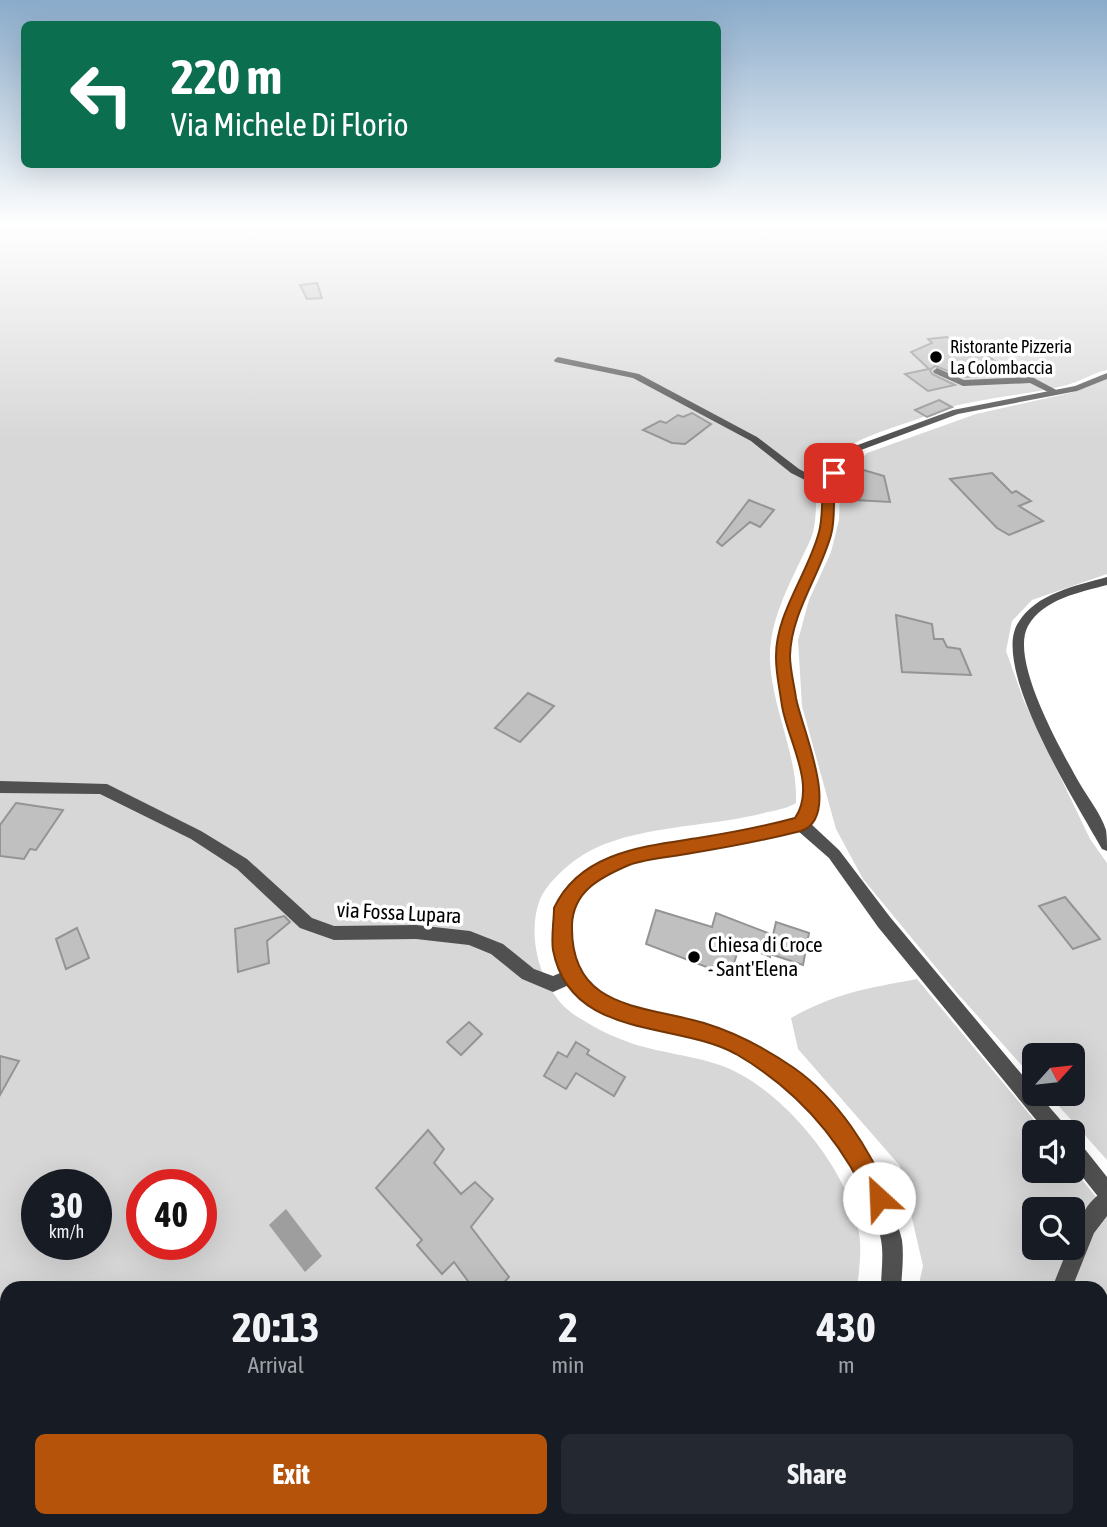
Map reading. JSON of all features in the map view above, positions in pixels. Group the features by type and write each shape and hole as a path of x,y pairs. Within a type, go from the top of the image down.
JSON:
{"street":[{"path":"558,360 636,376 754,439 795,471 827,487"},
{"path":"937,371 962,383 1032,380 1056,393"},
{"path":"891,1281 892,1244 879,1198 863,1163 820,1105 769,1062 740,1045 703,1032 632,1017 589,995 572,976 562,950 563,908 577,887 600,870 632,856 801,824 811,808 812,785 790,708 783,657 790,621 829,518 827,487 843,461 858,448 876,440 970,408 1056,393 1107,376"},
{"path":"1103,585 1052,600 1034,611 1023,624 1017,640 1017,653 1042,719 1072,782 1107,845"},
{"name":"via Fossa Lupara","path":"0,787 102,788 196,835 242,864 306,923 334,933 416,933 470,938 497,949 527,974 553,984 572,976"},
{"path":"801,824 834,854 884,922 1048,1120"},
{"path":"1085,1165 1107,1192"},
{"path":"1065,1281 1087,1226 1107,1200"}],"shaded area":[{"path":"0,297 1107,297 1107,370 1054,388 956,406 880,432 848,447 830,462 823,472 817,488 813,534 783,599 771,643 771,676 793,767 796,803 756,815 647,832 605,844 579,857 559,874 542,895 535,917 536,949 546,980 564,1006 576,1016 636,1045 730,1069 752,1081 795,1118 832,1165 845,1190 855,1215 860,1246 858,1281 0,1281"},
{"path":"1107,379 1107,574 1032,600 1012,621 1006,651 1024,701 1090,839 1107,863 1107,1160 1085,1135 1085,1120 1071,1120 1059,1106 1085,1106 1085,1043 1022,1043 1022,1066 957,993 863,879 836,829 802,706 798,640 809,600 831,552 839,520 840,491 846,473 867,453 976,414 1070,393"},
{"path":"917,979 1034,1120 1022,1120 1022,1183 1085,1183 1107,1210 1107,1281 920,1281 923,1266 900,1166 798,1049 791,1018 837,997"},
{"path":"286,1209 322,1256 305,1272 269,1225"}],"building":[{"path":"947,337 965,348 975,347 1013,374 964,377 935,366 930,370 932,374 955,385 928,391 905,374 929,369 911,352 932,343 928,339"},
{"path":"939,400 952,407 927,417 915,410"},
{"path":"692,413 711,424 685,444 672,443 643,430 660,421 666,423 678,415 683,417"},
{"path":"850,466 884,476 890,502 855,500"},
{"path":"992,473 1012,493 1016,491 1031,501 1019,506 1043,521 1009,535 997,528 950,479"},
{"path":"749,500 774,510 760,527 750,522 722,546 717,542"},
{"path":"896,615 932,624 934,639 943,639 947,647 960,649 971,675 902,672"},
{"path":"528,693 554,706 520,742 495,728"},
{"path":"16,803 63,810 36,850 30,849 24,859 0,856 0,825"},
{"path":"1065,897 1100,939 1073,949 1039,906"},
{"path":"656,910 712,927 716,913 773,935 776,922 809,933 803,965 770,954 770,957 740,944 730,976 646,944"},
{"path":"284,916 290,922 267,941 269,963 238,972 235,929"},
{"path":"77,928 89,958 66,969 56,939"},
{"path":"469,1022 482,1034 461,1055 447,1042"},
{"path":"576,1042 589,1050 587,1054 625,1077 614,1096 576,1073 566,1089 544,1076 558,1052 567,1057"},
{"path":"0,1056 19,1061 0,1095"},
{"path":"428,1130 444,1149 434,1163 461,1194 475,1182 493,1199 471,1227 509,1277 505,1281 468,1281 454,1262 442,1274 417,1245 422,1240 376,1188"}],"place":[{"name":"Ristorante Pizzeria La Colombaccia","path":"936,357"},
{"name":"Chiesa di Croce - Sant'Elena","path":"694,957"}],"route":[{"path":"834,473 827,487 829,518 824,537 786,632 783,657 790,708 812,785 811,808 801,824 632,856 600,870 577,887 563,908 562,950 572,976 589,995 610,1007 632,1017 703,1032 740,1045 788,1076 820,1105 842,1132 863,1163 879,1198"}]}
